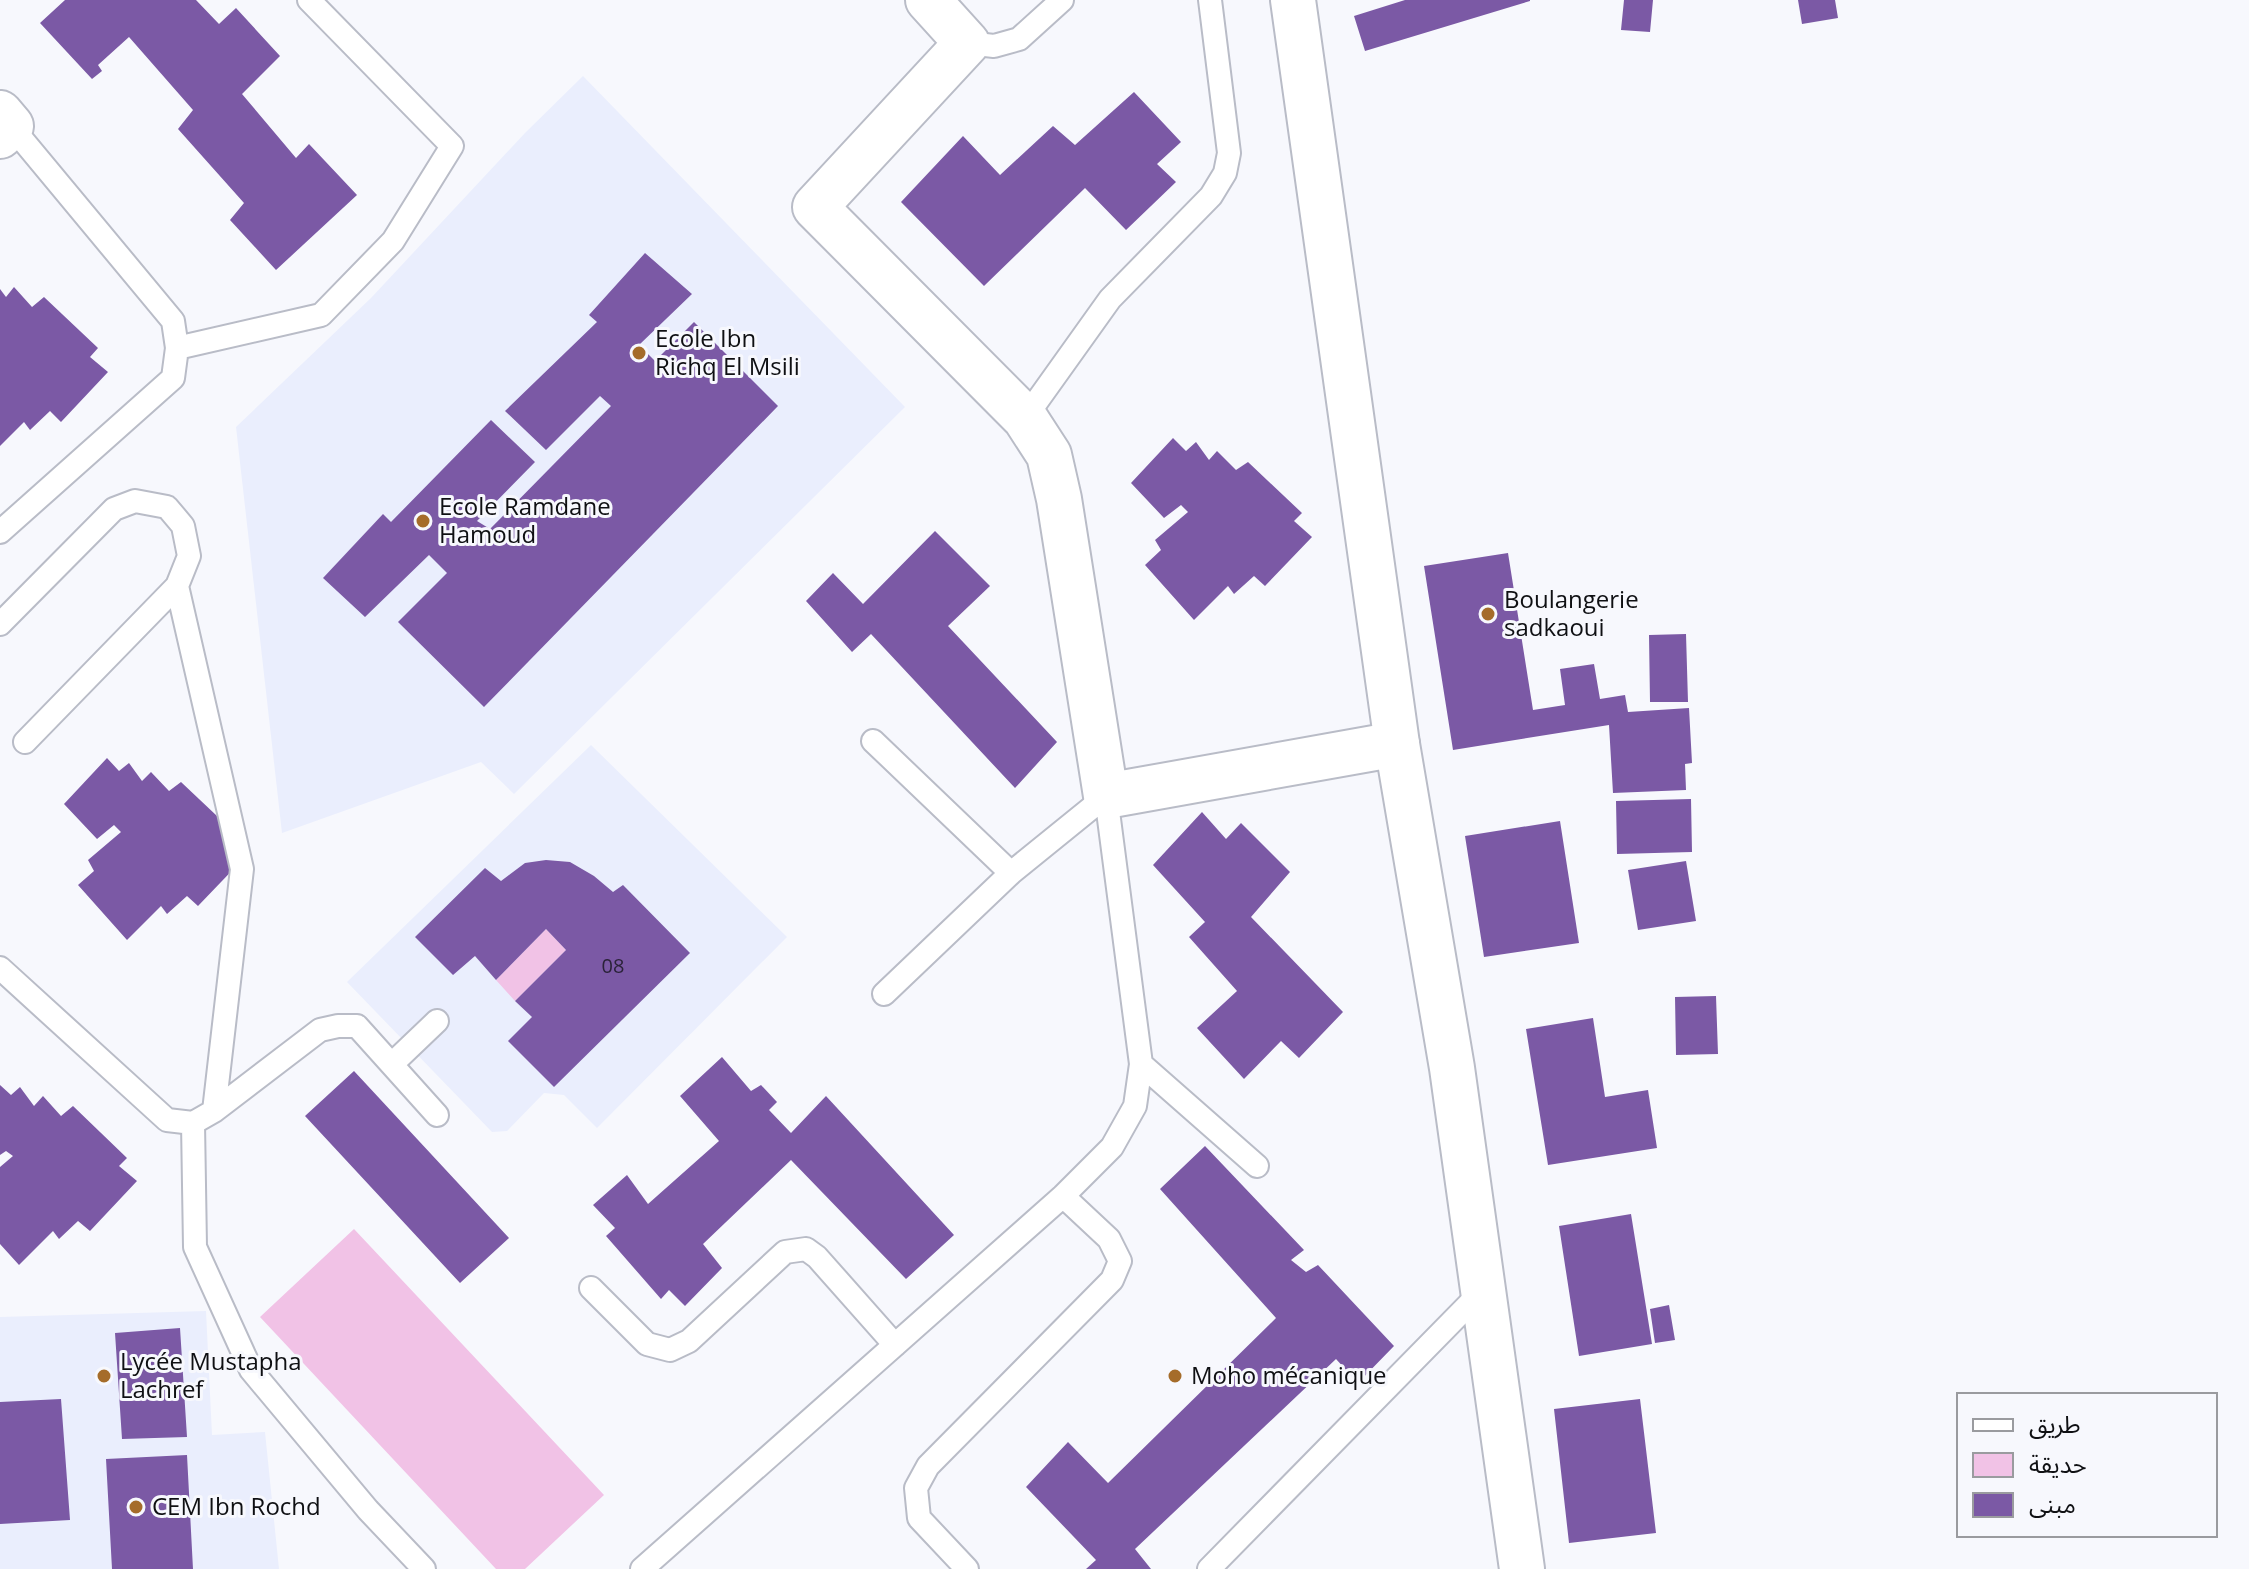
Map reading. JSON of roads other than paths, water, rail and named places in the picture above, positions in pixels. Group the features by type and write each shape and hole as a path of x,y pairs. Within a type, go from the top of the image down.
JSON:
{"street":[{"path":"928,0 967,43 815,207 1025,418 1049,455 1059,499 1106,796 1397,744"},
{"path":"1293,0 1397,744 1452,1068 1522,1569"}],"lane":[{"path":"177,348 321,315 393,241 452,146 309,0"},
{"path":"967,43 994,46 1019,39 1062,0"},
{"path":"1025,418 1110,299 1211,196 1225,173 1229,153 1210,0"},
{"path":"0,532 173,378 177,348 173,321 4,125"},
{"path":"0,624 114,509 135,501 167,507 183,526 189,556 177,586 25,742"},
{"path":"177,586 242,869 214,1111"},
{"path":"873,741 1011,873"},
{"path":"884,994 1011,873 1106,796"},
{"path":"642,1569 1063,1196 1112,1147 1135,1106 1141,1064 1106,796"},
{"path":"0,968 167,1120 193,1123 214,1111 320,1030 338,1026 357,1026 437,1115"},
{"path":"392,1064 437,1021"},
{"path":"1141,1064 1257,1166"},
{"path":"193,1123 195,1247 251,1370 368,1510 424,1569"},
{"path":"967,1569 919,1518 916,1488 928,1466 1112,1280 1120,1261 1109,1239 1063,1196"},
{"path":"591,1288 647,1344 670,1350 689,1341 785,1252 806,1249 817,1257 895,1345"},
{"path":"1209,1569 1483,1290"}],"place":[{"name":"Ecole Ibn Richq El Msili","path":"639,353"},
{"name":"Ecole Ramdane Hamoud","path":"423,521"},
{"name":"Boulangerie sadkaoui","path":"1488,614"},
{"name":"Lycée Mustapha Lachref","path":"104,1376"},
{"name":"Moho mécanique","path":"1175,1376"},
{"name":"CEM Ibn Rochd","path":"136,1507"}]}
